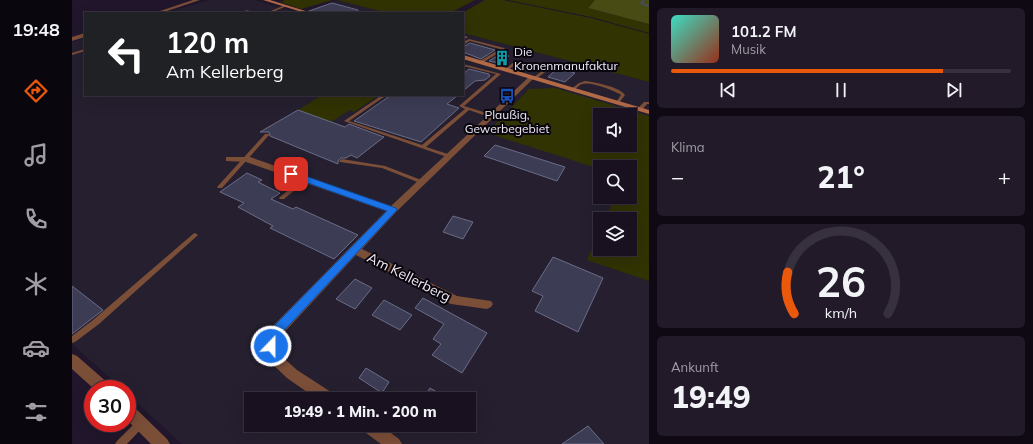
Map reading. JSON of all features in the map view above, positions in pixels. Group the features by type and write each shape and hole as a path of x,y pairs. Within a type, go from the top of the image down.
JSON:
{"main road":[{"path":"265,0 273,1 307,12"},
{"path":"464,57 649,112"}],"street":[{"path":"159,12 198,0"},
{"path":"72,39 84,35"},
{"name":"Am Kellerberg","path":"319,392 292,374 272,355 271,337 393,210 533,78"},
{"path":"229,159 247,159 393,210"},
{"name":"Am Kellerberg","path":"354,250 455,301 488,304"},
{"path":"72,360 94,380"},
{"path":"136,419 162,444"},
{"path":"377,432 394,444"}],"lane":[{"path":"269,12 286,6"},
{"path":"464,43 469,40 503,49 481,62"},
{"path":"72,54 84,50"},
{"path":"506,70 515,63"},
{"path":"464,64 499,74 461,106 491,116"},
{"path":"533,78 551,66"},
{"path":"574,90 581,83 587,82 622,93 623,95 618,102"},
{"path":"384,96 346,121 449,156"},
{"path":"640,109 646,103 649,103"},
{"path":"423,147 468,109"},
{"path":"220,187 247,159 267,135"},
{"path":"342,161 383,167 422,182"},
{"path":"282,198 305,179"},
{"path":"72,340 96,322 195,235"},
{"path":"120,444 140,423"}],"shaded area":[{"path":"209,0 254,0 296,12 169,12"},
{"path":"285,0 333,0 301,9 280,2"},
{"path":"337,0 383,12 303,12"},
{"path":"337,0 475,0 452,12 383,12"},
{"path":"485,0 503,0 591,18 649,34 649,82 464,33 464,12"},
{"path":"508,0 595,0 588,8 649,24 649,33 591,17"},
{"path":"595,0 649,0 649,24 588,8"},
{"path":"464,33 649,82 649,444 182,444 136,402 136,380 112,380 72,344 72,42 84,38 84,96 464,96"},
{"path":"555,88 622,108 593,108 593,152 637,152 637,112 649,116 649,281 587,260 593,246 593,256 637,256 637,212 608,212 612,204 637,204 637,160 593,160 593,167 487,133 529,89"},
{"path":"320,96 378,96 354,112 350,110 331,122 298,110"}],"building":[{"path":"332,3 358,10 358,12 311,12 309,11"},
{"path":"470,43 495,50 481,59 464,52 464,46"},
{"name":"Die Kronenmanufaktur","path":"500,54 509,56 498,63 489,61"},
{"path":"558,68 575,73 565,82 548,77"},
{"path":"469,69 489,74 490,76 485,80 475,81 464,90 464,73"},
{"path":"390,96 457,96 447,104 459,108 421,142 354,121"},
{"path":"298,110 345,127 349,124 384,137 357,158 351,155 346,158 341,158 338,161 338,164 270,136 269,132 260,132"},
{"path":"495,145 565,167 557,181 484,156"},
{"path":"247,173 262,180 258,182 280,193 271,199 293,209 296,207 358,235 334,259 270,228 273,226 238,207 244,203 220,192"},
{"path":"453,216 473,222 463,239 443,232"},
{"path":"553,257 603,278 578,332 535,311 543,296 532,291"},
{"path":"355,279 372,288 355,309 336,299"},
{"path":"72,286 103,310 72,334"},
{"path":"423,298 487,333 462,373 432,355 441,344 433,339 444,324 415,308"},
{"path":"384,300 412,315 400,330 372,315"},
{"path":"366,368 389,382 383,392 380,392 359,378"},
{"path":"430,388 437,392 427,392"},
{"path":"588,426 604,444 562,444"}],"waterway":[{"path":"644,0 641,3 649,6"}],"place":[{"name":"Die Kronenmanufaktur","path":"502,58"},
{"name":"Plaußig, Gewerbegebiet","path":"507,96"}],"route":[{"path":"271,346 271,337 393,210 291,174"}]}
